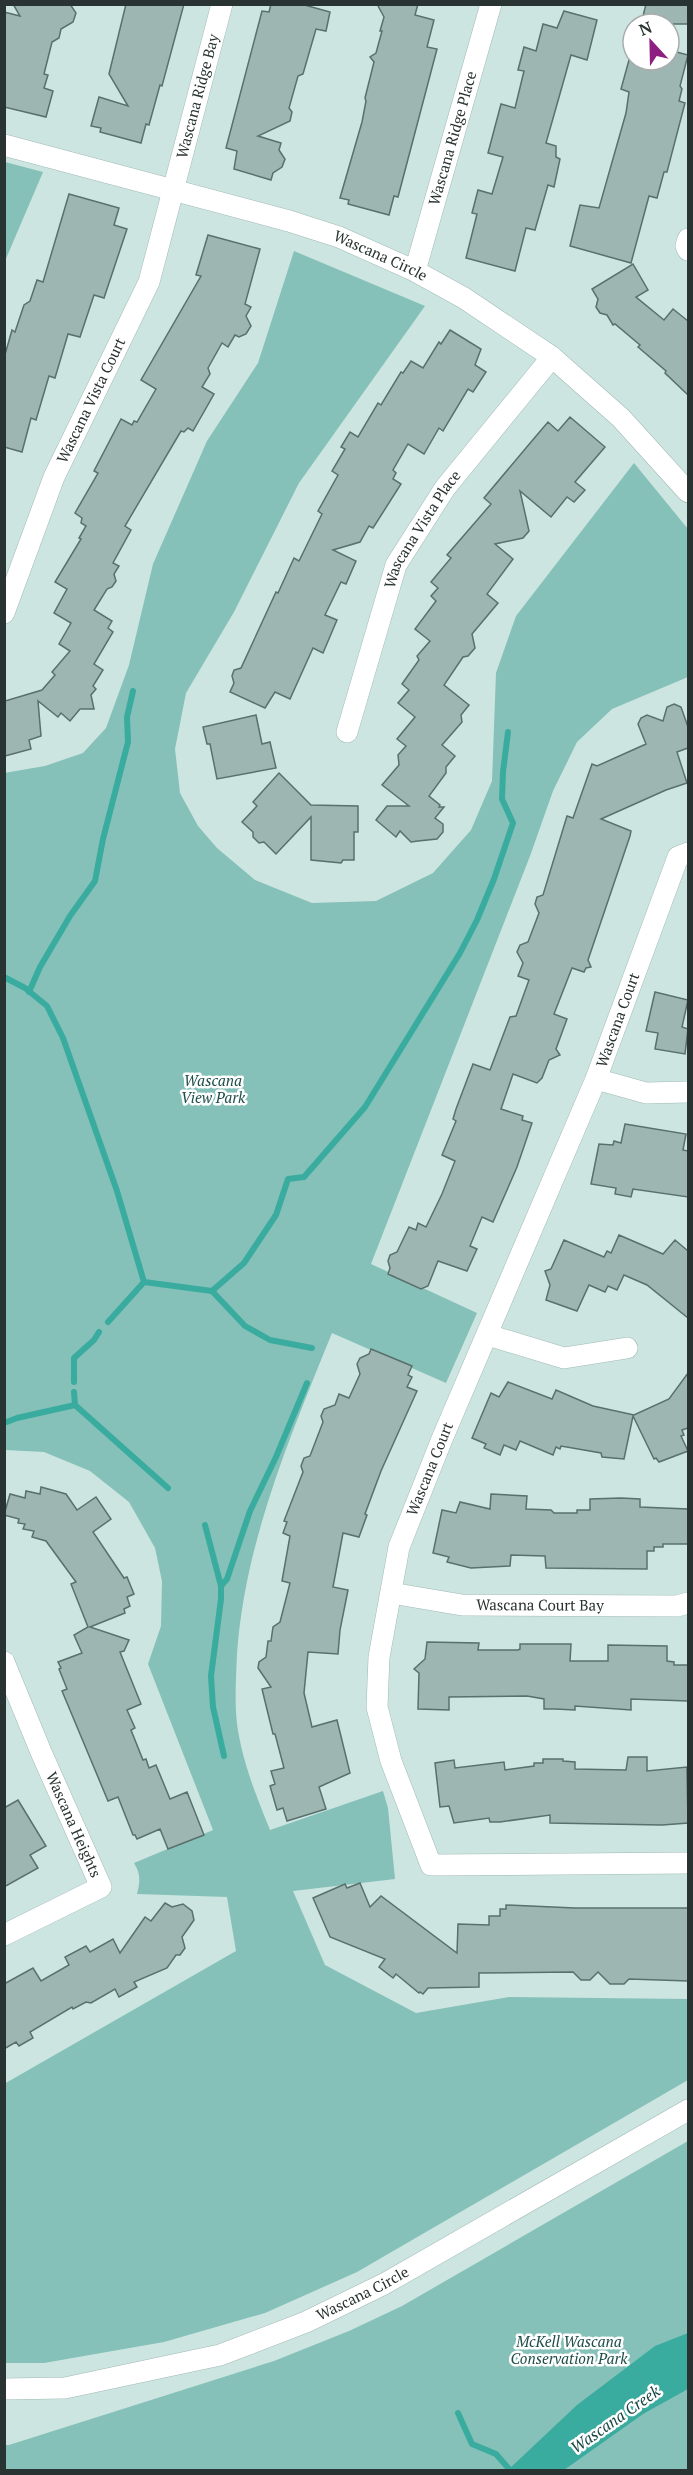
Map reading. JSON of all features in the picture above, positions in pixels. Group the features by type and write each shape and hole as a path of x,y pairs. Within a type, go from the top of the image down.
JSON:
{"street":[{"name":"Wascana Ridge Bay","path":"173,190 222,4"},
{"name":"Wascana Ridge Place","path":"415,271 491,4"},
{"name":"Wascana Circle","path":"4,145 289,221 339,237 415,271 464,298 552,357 621,418 688,492"},
{"name":"Wascana Vista Court","path":"4,613 54,477 149,282 173,190"},
{"path":"688,239 686,246 688,250"},
{"name":"Wascana Vista Place","path":"347,732 396,565 445,488 552,357"},
{"name":"Wascana Court","path":"688,853 678,857 596,1079 442,1439 399,1547 379,1657 377,1707 391,1761 431,1865 688,1863"},
{"path":"596,1079 646,1093 688,1092"},
{"path":"488,1335 564,1358 627,1348"},
{"name":"Wascana Court Bay","path":"391,1593 462,1605 677,1605 688,1603"},
{"name":"Wascana Heights","path":"4,1662 101,1887 4,1935"},
{"name":"Wascana Circle","path":"4,2389 64,2388 220,2355 306,2322 384,2284 688,2110"}],"green space":[{"path":"4,162 43,172 5,261"},
{"name":"Wascana View Park","path":"294,251 425,306 299,483 234,612 186,693 175,749 180,793 198,826 217,848 255,880 312,903 376,901 433,873 471,830 492,781 496,673 516,616 634,463 688,529 688,677 612,709 577,742 553,791 530,856 371,1264 477,1313 446,1383 332,1333 272,1490 249,1571 237,1654 238,1731 251,1782 270,1830 383,1791 388,1808 395,1879 293,1891 325,1965 416,2013 509,1997 688,1999 688,2080 357,2272 265,2313 164,2342 44,2363 5,2363 4,2084 236,1951 227,1897 137,1894 139,1878 134,1863 213,1830 148,1664 161,1626 162,1581 155,1548 129,1502 90,1471 44,1452 5,1450 4,773 45,766 83,753 106,728 129,665 153,564 207,441 258,363"},
{"name":"McKell Wascana Conservation Park","path":"688,2141 688,2470 5,2470 5,2445 274,2361 349,2331 402,2306"}],"water":[{"name":"Wascana Creek","path":"688,2333 688,2389 643,2414 564,2470 508,2470 577,2405 655,2346"}],"building":[{"path":"13,4 70,4 76,13 73,22 61,29 59,38 52,42 44,74 48,75 44,88 53,91 46,117 4,107 4,12 20,16"},
{"path":"126,4 184,4 162,86 160,85 149,125 146,124 141,143 100,132 101,128 91,126 99,97 128,106 109,74"},
{"path":"271,4 301,4 330,12 326,31 316,29 303,74 298,76 289,108 292,112 290,121 258,136 281,143 279,150 285,159 282,167 273,173 271,180 234,169 237,151 226,148 262,11 269,12"},
{"path":"377,4 418,4 415,15 434,20 427,47 437,49 398,197 394,196 389,215 348,204 349,200 340,198 362,122 374,62 370,57 376,53 382,31 380,31 384,17"},
{"path":"646,4 688,4 688,24 681,24 681,12 644,12"},
{"path":"564,11 597,20 587,60 571,55 546,143 556,146 556,157 560,159 554,187 548,185 535,230 526,228 515,271 466,258 477,214 472,213 478,190 492,194 503,157 488,153 501,104 515,108 524,71 518,70 524,47 536,51 543,24 557,28"},
{"path":"681,53 688,55 680,86 682,89 679,101 685,103 667,172 664,172 657,198 649,196 631,263 570,246 580,205 599,208 626,113 629,92 621,89 626,72 681,72"},
{"path":"69,194 119,208 114,225 127,229 104,298 94,295 80,337 68,334 55,378 49,376 36,420 31,418 22,452 4,447 4,358 12,330 15,332 24,305 30,301 37,280 43,282"},
{"path":"208,235 260,249 245,304 251,307 246,316 251,326 246,334 239,337 235,335 228,347 222,343 208,368 210,374 202,387 214,394 193,431 188,428 184,432 181,431 125,526 131,530 113,563 119,566 114,574 116,581 112,587 107,589 94,610 112,621 108,628 113,632 94,664 103,670 93,686 96,689 91,695 94,709 80,709 70,721 61,713 58,717 38,701 41,736 29,740 31,749 5,756 5,701 42,690 55,675 52,672 70,651 59,644 71,623 54,613 67,589 55,582 81,539 79,538 86,526 81,523 82,518 75,513 98,473 94,471 121,419 132,425 134,421 137,422 156,389 141,380 201,276 196,275"},
{"path":"633,264 648,290 636,297 664,320 673,309 688,321 688,395 665,373 666,371 638,347 640,345 615,324 613,325 607,315 600,313 596,307 598,299 592,289"},
{"path":"450,330 481,349 475,365 486,372 473,392 468,389 443,431 439,428 424,454 408,444 393,470 396,473 393,479 401,484 373,528 369,526 360,542 333,550 356,561 346,584 341,582 325,615 337,620 323,653 313,648 290,699 275,692 265,708 230,692 234,683 232,676 234,670 241,668 276,592 278,593 294,558 299,561 322,514 318,511 338,475 332,471 345,449 341,447 350,432 358,437 378,403 381,405 401,372 403,373 411,361 423,368 439,342 441,344"},
{"path":"570,417 605,447 575,482 585,490 574,502 567,497 551,517 520,491 529,531 523,538 495,544 513,559 487,594 498,603 472,634 475,648 468,656 463,657 444,685 469,705 461,715 462,722 442,745 455,756 429,796 440,805 439,807 444,807 435,818 443,824 443,832 437,839 411,842 400,831 396,837 376,820 387,806 409,806 382,785 399,765 398,755 406,746 397,739 415,717 398,703 409,690 402,684 419,660 417,656 430,641 415,629 436,601 431,596 438,588 431,582 451,558 447,555 491,504 484,498 531,442 548,422 558,431"},
{"path":"674,704 681,707 688,727 688,748 677,752 687,783 601,819 631,831 630,836 588,960 591,967 586,968 584,972 572,968 554,1014 567,1019 556,1049 560,1055 549,1060 542,1078 537,1083 513,1074 501,1109 523,1116 522,1120 532,1123 517,1167 493,1222 482,1217 470,1246 477,1249 467,1271 438,1261 428,1286 421,1289 388,1274 390,1255 397,1252 409,1227 416,1230 418,1223 426,1227 442,1194 455,1161 442,1155 456,1121 453,1119 473,1064 490,1070 510,1017 516,1016 529,980 518,976 523,963 517,952 520,945 528,942 539,913 535,904 537,897 543,895 567,816 573,818 592,764 597,766 646,744 638,724 641,718 647,715 663,721 667,707"},
{"path":"256,715 262,744 270,742 276,768 217,779 210,744 207,744 203,727"},
{"path":"279,773 311,805 358,806 358,832 354,832 354,860 343,860 341,863 311,860 311,817 276,854 264,842 259,843 253,837 253,832 242,822 257,806 253,802"},
{"path":"655,992 688,1000 682,1027 688,1029 685,1054 655,1049 658,1033 646,1031"},
{"path":"625,1124 686,1134 683,1150 688,1151 688,1197 633,1189 631,1197 615,1194 616,1188 591,1184 599,1144 613,1145 614,1141 621,1143"},
{"path":"619,1235 663,1254 675,1240 688,1251 688,1318 647,1285 624,1275 617,1290 608,1286 605,1292 589,1285 577,1311 546,1300 550,1285 545,1271 551,1269 564,1240 604,1257 607,1251 611,1253"},
{"path":"371,1349 412,1366 408,1375 412,1377 407,1387 417,1391 381,1471 359,1537 343,1533 333,1587 348,1590 338,1654 308,1652 304,1693 312,1727 337,1720 350,1773 319,1787 326,1809 287,1821 283,1808 277,1810 270,1786 275,1784 271,1771 284,1768 262,1689 271,1687 258,1668 259,1662 266,1657 273,1627 280,1622 290,1583 282,1581 290,1536 283,1533 287,1522 284,1521 303,1472 301,1466 304,1458 310,1456 323,1422 321,1416 324,1409 335,1405 339,1394 349,1398 360,1374 357,1364 360,1358 369,1354"},
{"path":"688,1373 688,1428 682,1430 684,1435 681,1436 688,1451 659,1462 656,1458 654,1459 633,1416 624,1459 602,1457 601,1453 561,1446 560,1449 556,1447 553,1455 520,1441 516,1450 504,1445 500,1455 484,1448 486,1444 472,1438 491,1393 499,1397 508,1382 552,1399 556,1390 593,1406 634,1415 669,1399"},
{"path":"41,1487 66,1494 77,1510 96,1497 111,1519 93,1532 124,1578 127,1577 134,1594 127,1597 130,1606 124,1609 125,1613 90,1627 129,1640 124,1651 120,1652 141,1704 127,1710 135,1728 131,1730 143,1760 146,1759 149,1768 156,1765 170,1799 187,1792 204,1835 168,1849 160,1829 137,1839 133,1835 118,1797 108,1801 62,1691 67,1689 58,1662 82,1653 74,1635 88,1627 71,1584 76,1582 46,1541 32,1537 34,1531 23,1529 25,1524 18,1523 19,1519 4,1515 10,1494 25,1498 26,1491 40,1494"},
{"path":"491,1494 527,1496 526,1509 551,1510 554,1513 577,1513 577,1510 590,1510 590,1499 621,1498 640,1499 640,1507 688,1509 688,1544 663,1544 663,1547 654,1547 654,1551 647,1551 647,1569 546,1568 545,1556 511,1555 510,1566 471,1568 447,1562 449,1557 433,1553 442,1510 456,1513 460,1502 490,1509"},
{"path":"427,1642 479,1643 478,1650 518,1650 520,1644 571,1644 570,1661 608,1661 608,1645 667,1646 667,1661 674,1662 674,1665 688,1665 688,1701 631,1699 631,1710 575,1706 575,1710 544,1709 544,1699 527,1696 449,1697 449,1710 418,1709 419,1673 414,1669 425,1659"},
{"path":"628,1757 647,1757 647,1771 687,1767 688,1823 662,1825 550,1823 550,1815 500,1822 490,1822 489,1818 454,1823 449,1806 440,1807 435,1763 454,1760 455,1768 504,1762 505,1770 534,1766 534,1763 543,1763 543,1759 563,1759 563,1761 575,1762 575,1769 626,1770"},
{"path":"18,1800 46,1846 30,1855 38,1868 4,1887 4,1808"},
{"path":"360,1883 370,1907 381,1896 457,1953 458,1924 489,1925 489,1916 500,1916 500,1909 506,1909 506,1905 575,1908 688,1908 688,1981 629,1979 624,1984 610,1984 598,1972 590,1980 581,1980 573,1972 479,1973 479,1987 428,1988 423,1994 419,1993 396,1974 393,1978 379,1967 385,1959 330,1937 313,1898 345,1884 347,1888"},
{"path":"165,1903 172,1907 183,1904 192,1911 194,1920 182,1937 185,1948 180,1955 176,1955 167,1968 134,1982 137,1987 119,1997 115,1989 91,2003 86,2002 73,2009 72,2007 30,2032 33,2038 19,2046 16,2042 4,2049 4,1984 33,1968 41,1981 69,1965 65,1957 86,1946 90,1952 113,1939 120,1953 145,1917 151,1921"}],"waterway":[{"path":"29,992 40,967 70,916 95,881 103,839 128,742 127,717 133,691"},
{"path":"144,1282 212,1291 244,1263 276,1215 288,1179 304,1177 365,1107 460,953 494,879 513,823 502,799 508,732"},
{"path":"4,977 25,988 47,1006 63,1038 117,1191 144,1282"},
{"path":"108,1322 144,1282"},
{"path":"212,1291 245,1326 270,1340 312,1348"},
{"path":"74,1382 74,1358 94,1340 99,1332"},
{"path":"221,1586 227,1579 250,1511 307,1383"},
{"path":"4,1423 75,1405 74,1392"},
{"path":"75,1405 168,1488"},
{"path":"205,1525 221,1586 211,1676 213,1707 224,1756"},
{"path":"458,2413 472,2444 496,2454 510,2470"}]}
